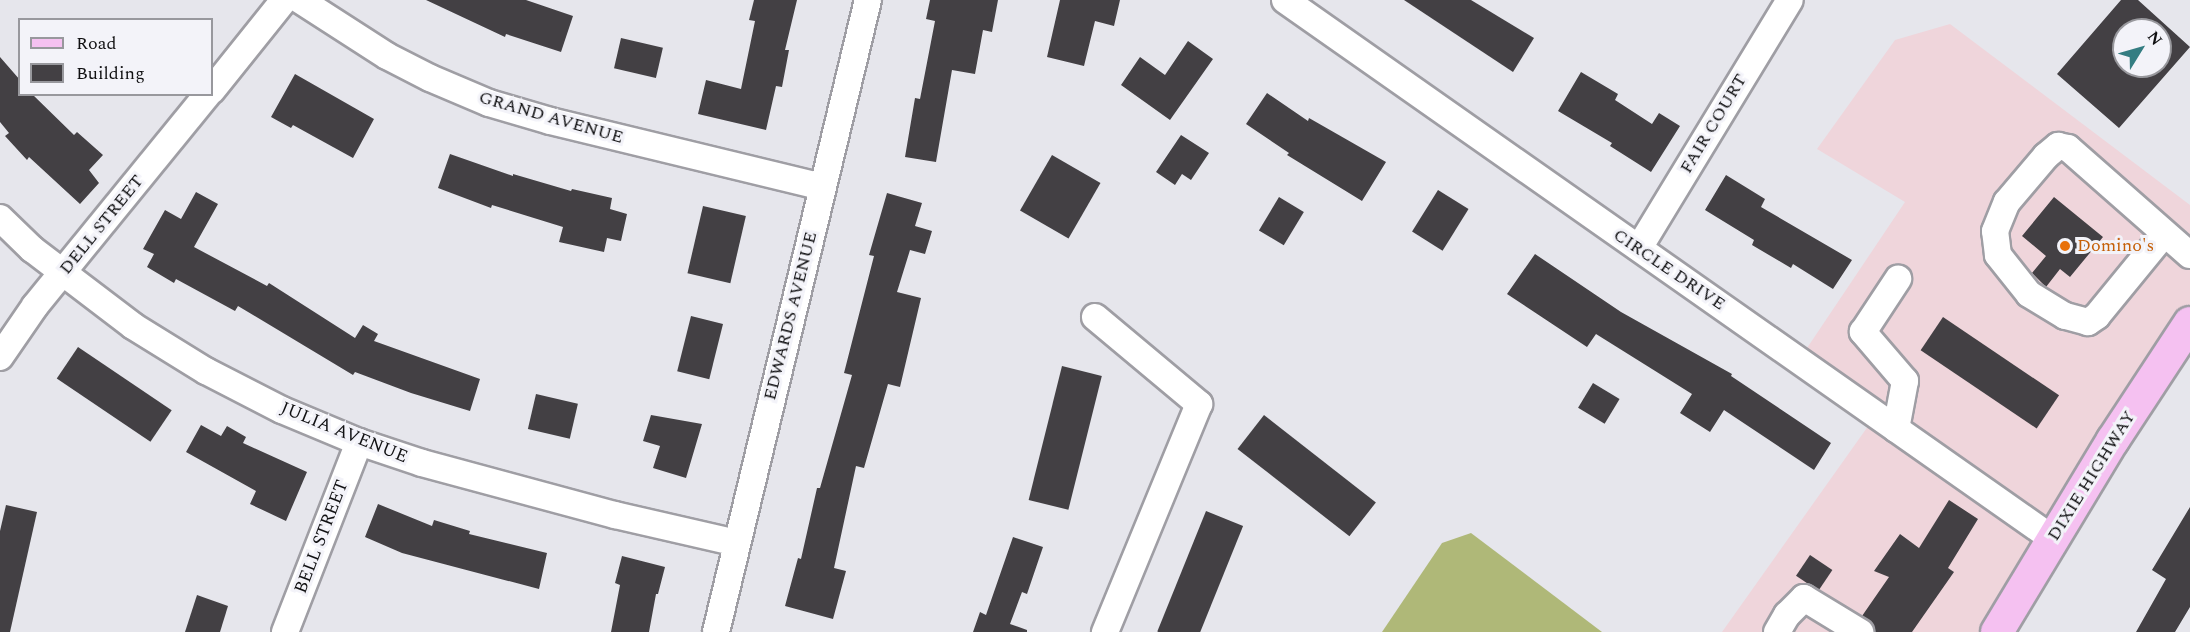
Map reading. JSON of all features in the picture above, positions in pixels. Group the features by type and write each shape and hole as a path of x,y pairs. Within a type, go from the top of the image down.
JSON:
{"main road":[{"name":"DIXIE HIGHWAY","path":"1997,632 2113,440 2190,323"}],"street":[{"path":"213,89 284,0"},
{"name":"GRAND AVENUE","path":"300,0 387,56 430,78 489,103 550,121 822,187"},
{"name":"EDWARDS AVENUE","path":"716,632 868,0"},
{"name":"CIRCLE DRIVE","path":"1285,0 2053,539"},
{"name":"FAIR COURT","path":"1639,248 1790,0"},
{"name":"DELL STREET","path":"0,357 35,306 206,96"},
{"path":"2164,234 2097,316 2088,322 2065,316 2029,294 1998,255 1995,231 2007,202 2046,156 2058,146 2068,148 2190,255"},
{"name":"JULIA AVENUE","path":"0,218 63,273 133,326 206,371 282,410 359,442 422,464 530,493 737,543"},
{"path":"1896,429 1905,381 1863,332 1898,279"},
{"path":"1095,317 1199,404 1105,632"},
{"name":"BELL STREET","path":"285,632 359,442"},
{"path":"1777,632 1803,598 1860,632"}],"shaded area":[{"path":"1950,24 2190,205 2190,323 1997,632 1722,632 1876,415 1799,360 1905,202 1817,149 1895,40"}],"green space":[{"path":"1471,533 1602,632 1382,632 1442,543"}],"building":[{"path":"426,0 526,0 573,16 561,52 506,34 505,37"},
{"path":"754,0 797,0 785,50 789,50 782,87 776,86 766,130 698,114 706,80 741,89 755,21 749,20"},
{"path":"930,0 998,0 992,32 983,30 975,74 952,70 936,162 905,157 915,98 920,99 935,21 926,19"},
{"path":"1060,0 1120,0 1114,26 1095,21 1084,66 1047,57"},
{"path":"1404,0 1471,0 1534,38 1513,72"},
{"path":"2121,0 2138,0 2158,18 2112,18 2112,78 2163,78 2119,128 2057,74"},
{"path":"2172,31 2190,47 2172,68"},
{"path":"621,38 663,48 656,78 614,68"},
{"path":"1188,41 1213,59 1170,120 1121,85 1140,57 1165,75"},
{"path":"0,57 18,78 18,96 34,96 74,135 77,132 103,155 89,170 99,183 80,204 29,157 27,160 5,136 9,133 0,122"},
{"path":"1581,72 1618,94 1615,100 1652,124 1659,113 1680,126 1651,172 1610,146 1612,143 1558,111"},
{"path":"295,74 374,119 353,158 293,125 291,128 271,117"},
{"path":"1267,93 1308,121 1309,118 1386,162 1362,201 1287,155 1289,153 1246,124"},
{"path":"1181,135 1209,153 1191,180 1182,174 1175,185 1156,172"},
{"path":"450,154 513,176 513,174 571,191 572,189 612,198 610,209 627,214 621,241 607,238 604,252 559,242 563,227 492,205 491,208 438,188"},
{"path":"1052,155 1100,183 1068,238 1020,210"},
{"path":"1726,175 1765,199 1761,207 1852,260 1833,289 1793,264 1791,268 1752,245 1754,240 1705,210"},
{"path":"1438,190 1469,209 1443,251 1412,232"},
{"path":"196,192 218,204 194,247 267,286 269,283 355,338 363,325 378,334 374,341 480,379 470,411 411,393 355,372 353,375 238,306 235,311 176,279 174,283 147,267 154,254 143,249 165,210 181,219"},
{"path":"887,193 922,203 915,226 932,231 925,254 910,250 897,292 921,298 900,387 888,384 864,468 856,466 834,568 846,571 833,619 785,606 798,558 801,559 817,488 820,488 852,375 844,373 874,256 869,255"},
{"path":"1279,197 1304,212 1284,245 1259,230"},
{"name":"Domino's","path":"2054,197 2103,237 2070,277 2060,269 2046,287 2032,273 2046,256 2022,236"},
{"path":"703,206 746,216 730,283 687,273"},
{"path":"1535,254 1621,312 1732,374 1731,376 1831,443 1814,470 1724,410 1710,432 1680,413 1692,394 1596,334 1587,347 1507,294"},
{"path":"691,316 723,324 709,379 677,371"},
{"path":"1943,317 2059,395 2037,428 1921,350"},
{"path":"78,347 172,410 150,442 57,379"},
{"path":"1062,366 1102,376 1068,510 1029,500"},
{"path":"1593,383 1620,399 1605,424 1578,408"},
{"path":"536,394 578,404 570,439 528,429"},
{"path":"651,415 702,424 686,478 653,468 660,446 643,441"},
{"path":"1264,415 1376,502 1349,536 1238,449"},
{"path":"201,425 221,436 227,426 246,437 243,443 307,472 286,521 250,504 256,491 186,452"},
{"path":"1949,500 1978,519 1948,568 1954,572 1912,632 1875,632 1873,624 1862,616 1889,577 1874,571 1900,534 1919,548"},
{"path":"378,504 432,526 434,520 470,531 469,534 547,553 539,589 402,553 365,537"},
{"path":"6,505 37,512 10,632 0,632 0,531"},
{"path":"2190,507 2190,607 2175,632 2136,632 2166,579 2152,570"},
{"path":"1206,511 1243,526 1200,632 1157,632"},
{"path":"1013,537 1043,547 1027,594 1022,592 1010,624 1027,630 1027,632 973,632 980,612 986,615"},
{"path":"1810,555 1832,570 1818,591 1796,576"},
{"path":"622,556 665,567 658,594 656,594 649,632 611,632 620,585 615,583"},
{"path":"197,595 228,606 220,632 185,632"}],"place":[{"name":"Domino's","path":"2065,246"}]}
